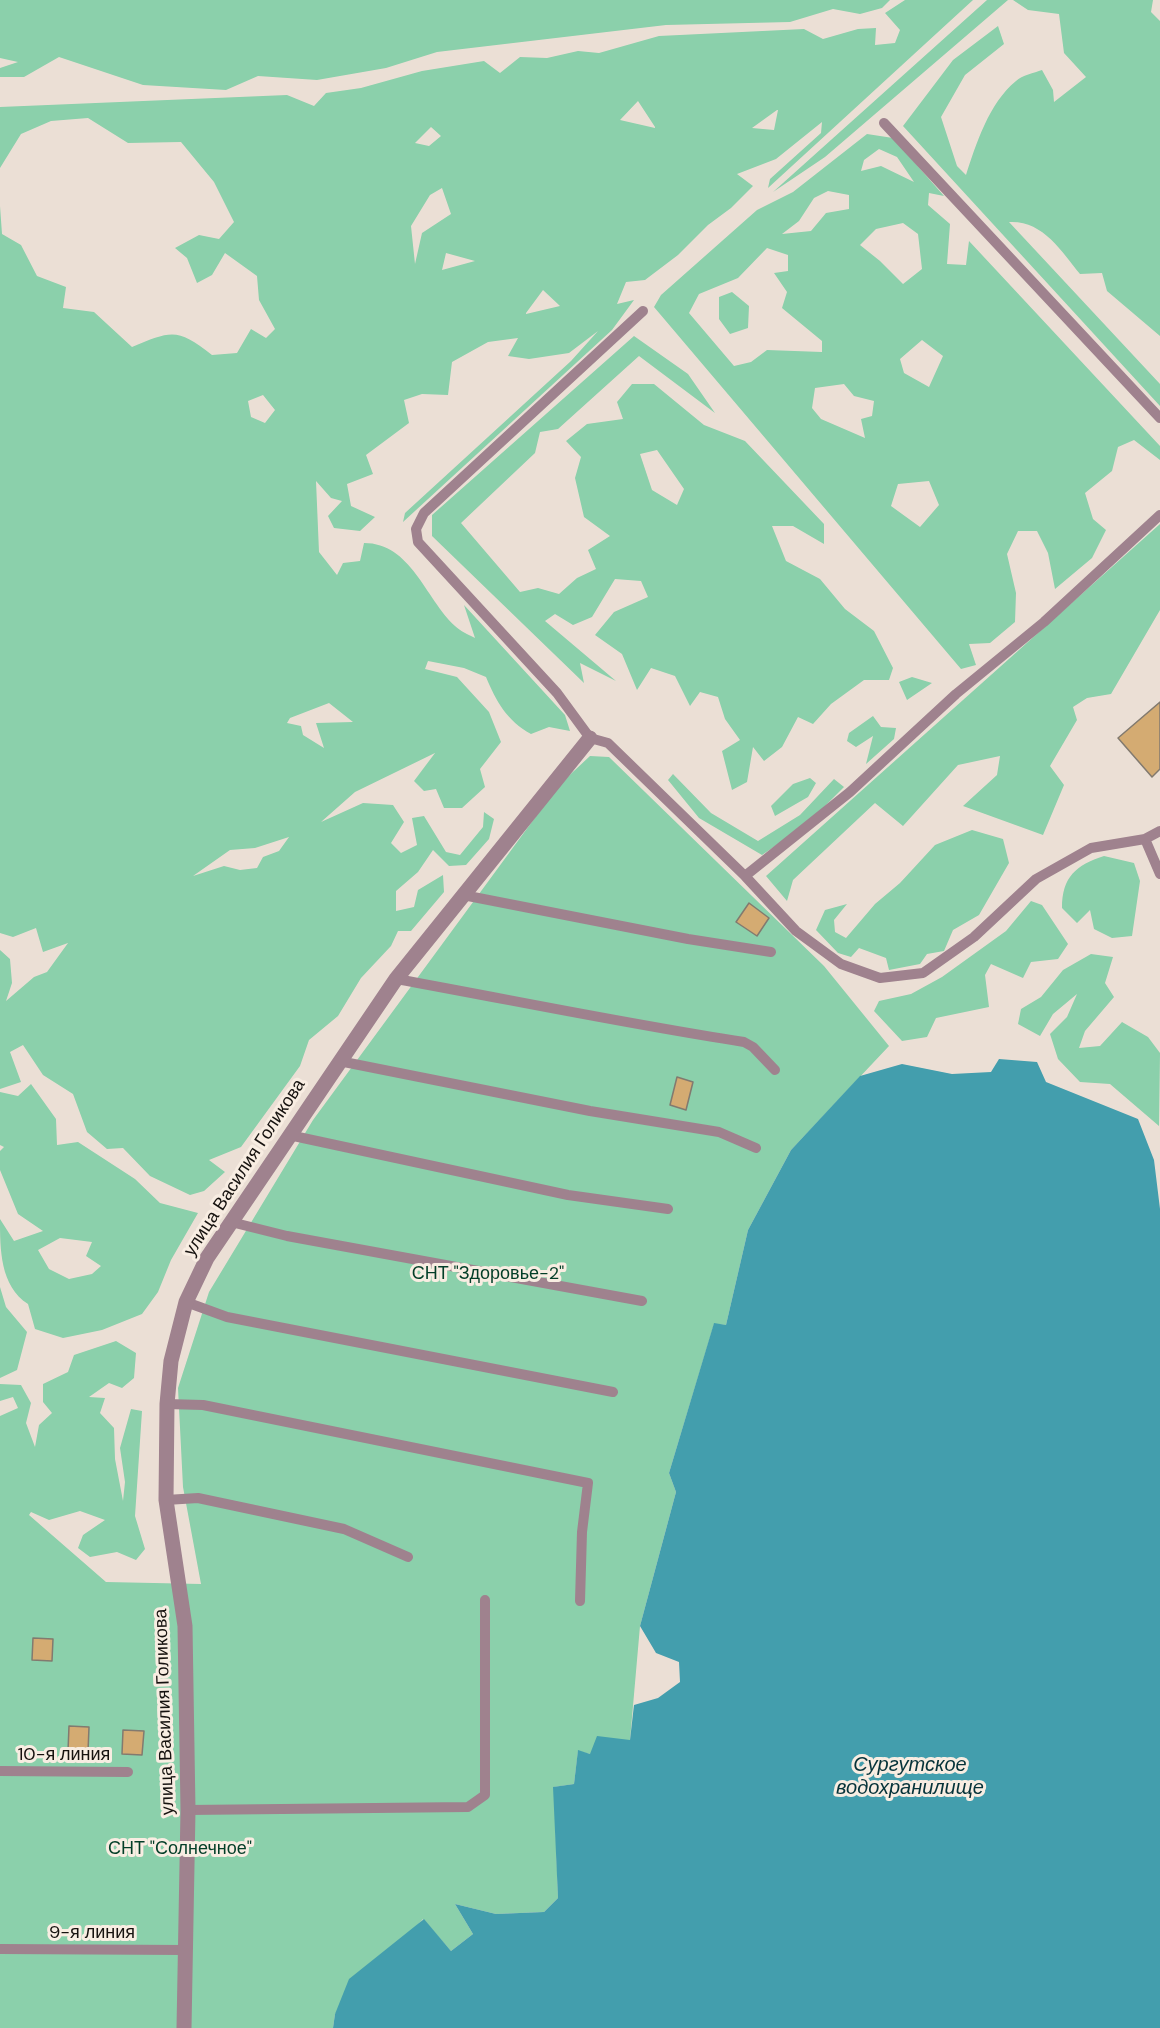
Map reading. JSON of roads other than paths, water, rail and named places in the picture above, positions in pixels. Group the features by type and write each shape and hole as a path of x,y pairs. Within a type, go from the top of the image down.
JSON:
{"street":[{"name":"улица Василия Голикова","path":"184,2028 188,1810 185,1626 166,1500 166,1404 171,1361 186,1302 207,1258 396,979 590,738"}],"lane":[{"path":"884,123 1160,418"},
{"path":"643,311 424,513 416,529 418,542 557,693 590,738 609,743 744,876 796,931 841,964 880,978 923,973 974,937 1036,879 1091,848 1145,839 1160,831"},
{"path":"744,876 850,792 956,694 1044,622 1160,515"},
{"path":"1145,839 1160,874"},
{"path":"463,895 688,939 771,952"},
{"path":"396,979 563,1009 640,1026 744,1042 753,1047 775,1070"},
{"path":"339,1061 590,1111 719,1132 756,1148"},
{"path":"289,1136 568,1195 668,1209"},
{"path":"231,1222 287,1236 642,1301"},
{"path":"186,1302 227,1317 613,1392"},
{"path":"166,1404 203,1405 588,1483 582,1532 580,1601"},
{"path":"166,1500 198,1498 344,1529 408,1557"},
{"path":"188,1810 468,1807 485,1795 485,1600"},
{"name":"10-я линия","path":"0,1771 128,1772"},
{"name":"9-я линия","path":"0,1950 185,1950"}],"water":[{"name":"Сургутское водохранилище","path":"999,1059 1037,1062 1046,1082 1138,1119 1154,1160 1160,1209 1160,2028 333,2028 335,2014 349,1979 424,1919 451,1951 473,1934 455,1904 496,1914 544,1912 558,1898 553,1787 574,1784 578,1750 590,1754 597,1736 630,1740 634,1705 658,1698 680,1682 679,1662 656,1653 640,1626 676,1492 669,1473 714,1323 726,1325 748,1230 791,1150 860,1076 902,1064 952,1074 991,1072"}],"park label":[{"name":"СНТ \"Здоровье-2\"","path":"488,1274"},
{"name":"СНТ \"Солнечное\"","path":"180,1849"}]}
